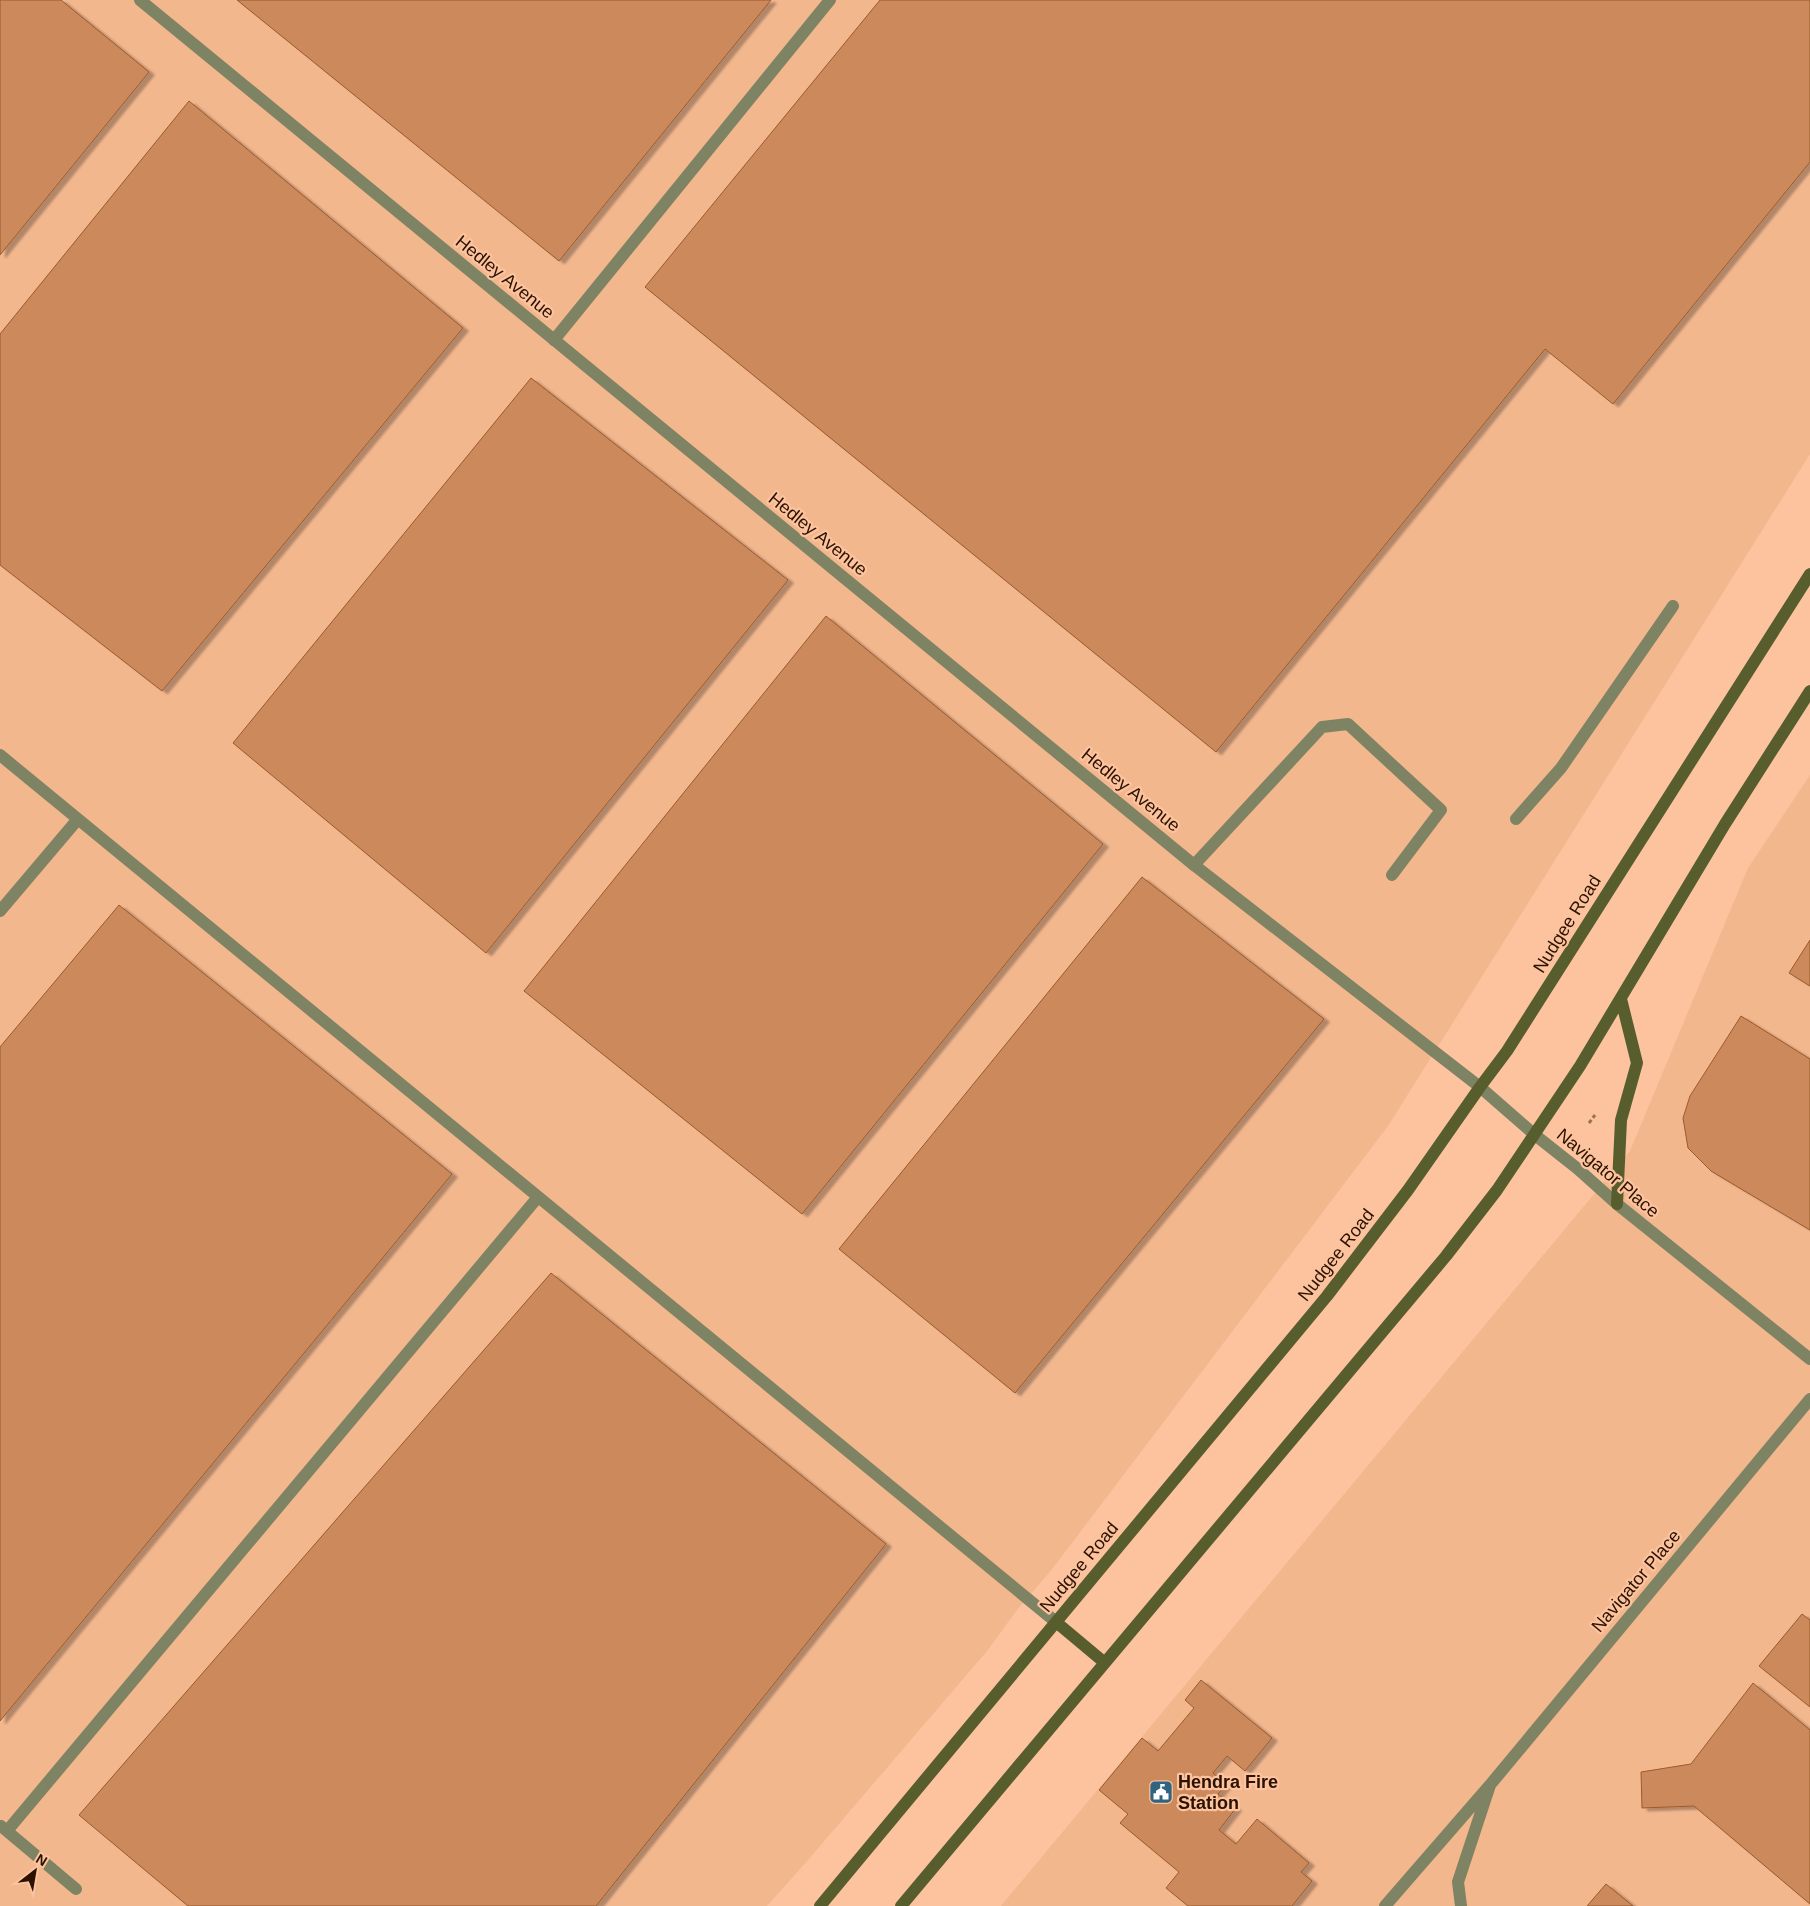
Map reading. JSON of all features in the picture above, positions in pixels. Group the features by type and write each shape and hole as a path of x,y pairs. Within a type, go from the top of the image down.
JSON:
{"main road":[{"name":"Nudgee Road","path":"820,1906 1327,1296 1408,1190 1507,1051 1810,574"},
{"path":"901,1906 1446,1256 1498,1190 1600,1036 1725,824 1810,691"},
{"path":"1617,1204 1621,1120 1637,1063 1621,999"},
{"path":"1056,1622 1105,1663"}],"street":[{"name":"Hedley Avenue","path":"140,0 1194,864 1480,1087"},
{"path":"554,340 830,0"},
{"path":"1516,818 1561,768 1673,606"},
{"path":"1194,864 1322,727 1348,724 1441,810 1392,875"},
{"path":"0,755 1056,1622"},
{"path":"0,911 78,819"},
{"name":"Navigator Place","path":"1480,1087 1535,1135 1578,1168 1617,1204 1810,1360"},
{"path":"76,1889 3,1828 538,1197"},
{"name":"Navigator Place","path":"1385,1906 1490,1785 1810,1399"},
{"name":"Navigator Place","path":"1461,1906 1458,1882 1490,1785"}],"shaded area":[{"path":"0,0 1810,0 1810,454 1388,1126 1053,1568 1017,1610 987,1651 767,1906 0,1906"},
{"path":"1810,775 1810,1906 1001,1906 1630,1151 1748,868"}],"building":[{"path":"0,0 61,0 149,72 0,255"},
{"path":"237,0 771,0 559,261"},
{"path":"880,0 1810,0 1810,162 1613,404 1545,349 1216,752 645,287"},
{"path":"189,101 463,328 162,691 0,565 0,334"},
{"path":"531,378 788,580 486,953 233,743"},
{"path":"826,616 1103,844 802,1214 524,991"},
{"path":"1142,877 1324,1019 1015,1393 839,1249"},
{"path":"119,905 452,1174 0,1721 0,1047"},
{"path":"1810,940 1810,986 1789,973"},
{"path":"1741,1016 1810,1059 1810,1230 1711,1171 1688,1148 1683,1118 1690,1096"},
{"path":"551,1273 886,1544 596,1906 188,1906 79,1815"},
{"path":"1802,1614 1810,1620 1810,1707 1759,1666"},
{"name":"Hendra Fire Station","path":"1201,1680 1272,1738 1245,1771 1227,1756 1213,1773 1226,1785 1218,1794 1236,1808 1219,1830 1236,1844 1257,1819 1309,1863 1301,1872 1312,1881 1292,1906 1188,1906 1166,1888 1179,1872 1120,1823 1128,1814 1099,1790 1142,1738 1158,1751 1194,1708 1185,1700"},
{"path":"1753,1683 1810,1730 1810,1904 1694,1806 1642,1808 1641,1772 1691,1764"},
{"path":"1606,1884 1633,1906 1587,1906"}],"place":[{"name":"Hendra Fire Station","path":"1161,1792"}]}
